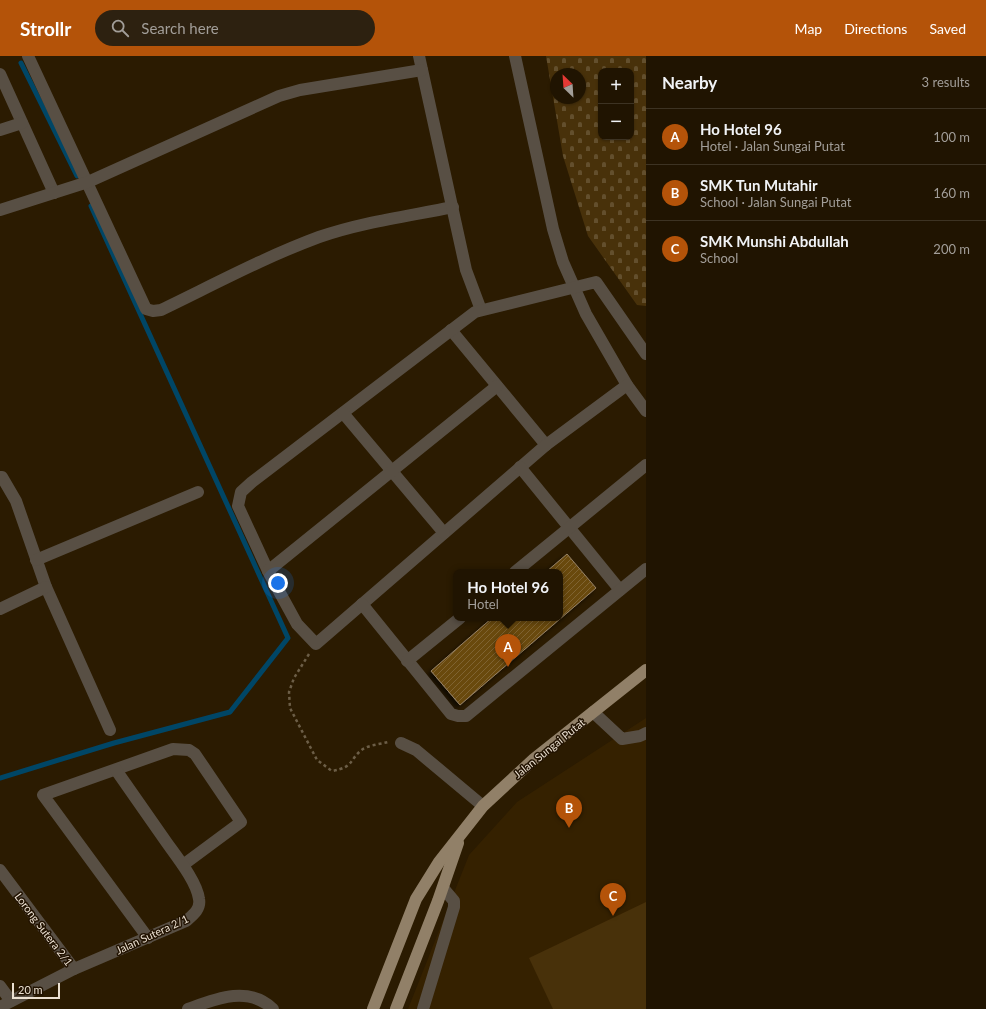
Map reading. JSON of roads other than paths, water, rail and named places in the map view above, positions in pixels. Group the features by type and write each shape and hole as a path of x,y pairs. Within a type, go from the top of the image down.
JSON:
{"main road":[{"name":"Jalan Sungai Putat","path":"373,1009 416,899 439,862 462,835 483,806 534,759 646,670"},
{"name":"Jalan Sungai Putat","path":"396,1009 462,835"}],"street":[{"path":"28,56 146,309 153,311 161,310 320,237 349,228 453,207"},
{"path":"419,56 466,270 481,310"},
{"path":"515,56 554,229 563,262 573,289 586,314 627,385 646,411"},
{"path":"0,210 88,182 279,96 300,90 422,70"},
{"path":"0,74 54,193"},
{"path":"0,130 22,123"},
{"path":"627,385 546,444 316,644 297,624 268,571 238,506 241,492 252,482 451,330 475,312 481,310 573,289 596,282 646,354"},
{"path":"451,330 546,444"},
{"path":"268,571 497,386"},
{"path":"343,413 444,533"},
{"path":"519,569 646,464"},
{"path":"520,467 620,590"},
{"path":"0,477 2,477 16,501 46,587 110,730"},
{"path":"36,560 198,492"},
{"path":"362,604 451,714 466,716 646,569"},
{"path":"0,609 46,587"},
{"path":"407,661 456,621"},
{"path":"593,712 622,739 640,736 646,733"},
{"path":"401,743 416,750 483,806"},
{"path":"148,938 43,795 173,749 189,750 195,754 241,822 183,865"},
{"name":"Jalan Sutera 2/1","path":"0,1007 74,969 186,921 194,915 199,907 199,898 196,889 183,865 116,770"},
{"name":"Lorong Sutera 2/1","path":"0,870 74,969"},
{"path":"423,1009 454,906 454,901 443,888"},
{"path":"0,986 11,1001"},
{"path":"188,1009 217,998 244,995 267,1003 273,1009"}],"waterway":[{"path":"21,63 77,176"},
{"path":"0,778 114,743 230,712 288,638 91,206"}],"place":[{"name":"Ho Hotel 96","path":"508,667"},
{"name":"SMK Tun Mutahir","path":"569,828"},
{"name":"SMK Munshi Abdullah","path":"613,916"}]}
